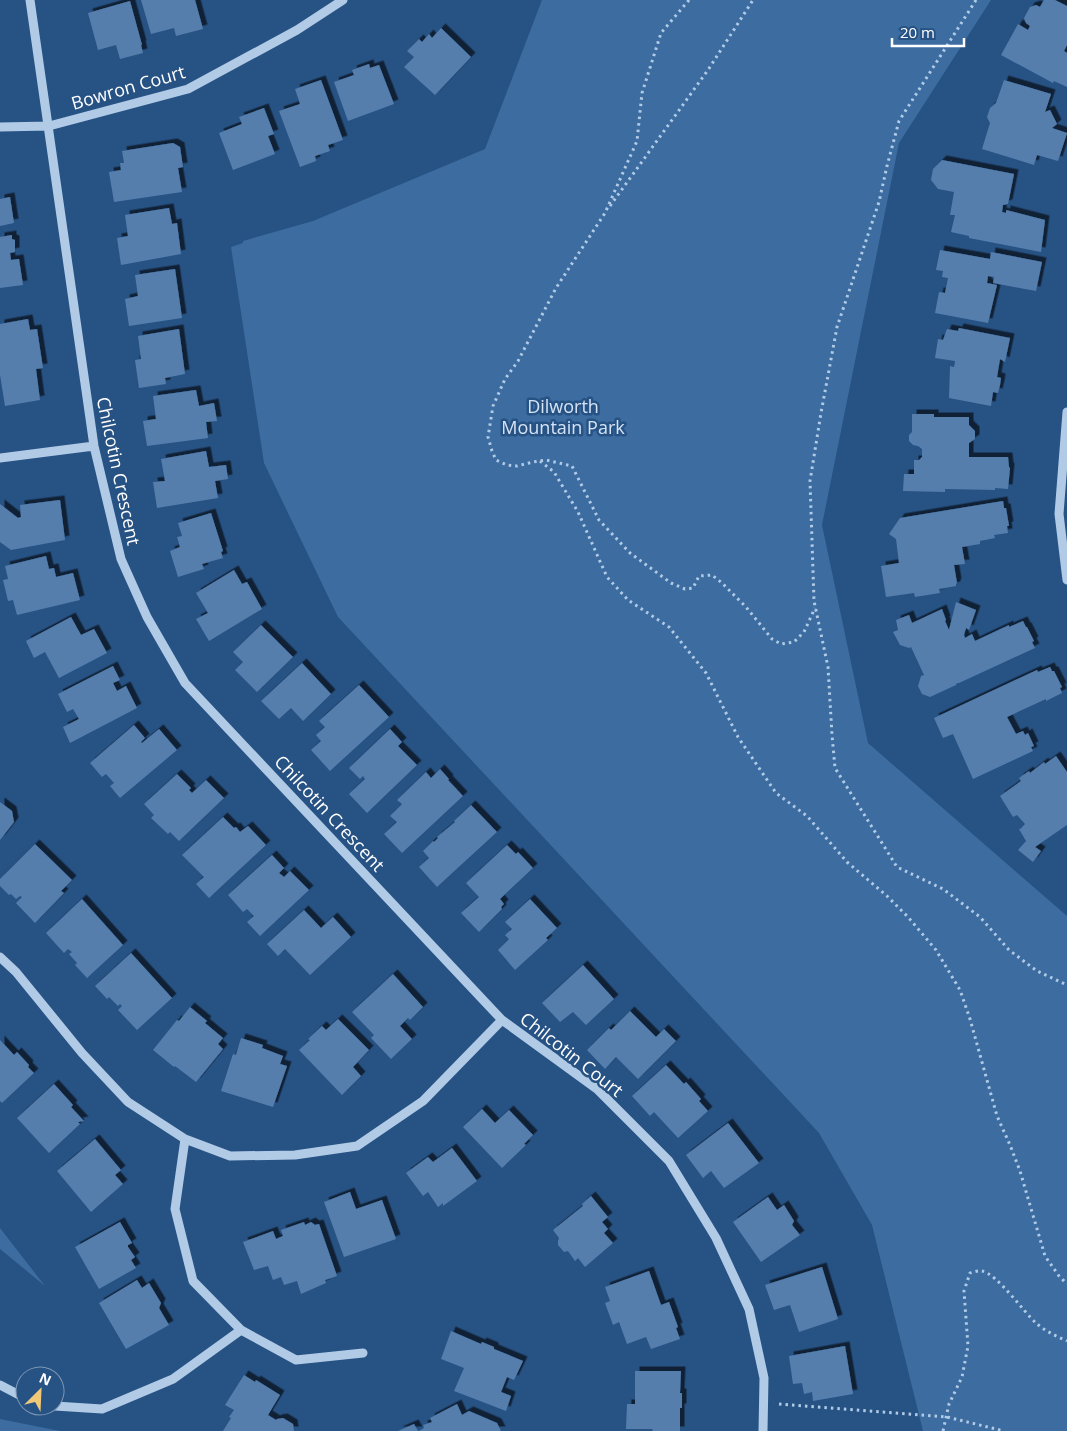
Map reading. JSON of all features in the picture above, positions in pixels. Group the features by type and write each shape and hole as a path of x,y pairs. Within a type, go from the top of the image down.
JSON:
{"street":[{"name":"Chilcotin Crescent","path":"30,0 94,446 120,559 147,617 185,683 502,1020"},
{"name":"Bowron Court","path":"0,127 49,126 188,89 297,30 343,0"},
{"path":"1067,412 1059,514 1067,580"},
{"path":"0,458 94,446"},
{"path":"0,957 16,972 82,1053 128,1102 185,1139 230,1156 295,1154 357,1146 423,1101 502,1020"},
{"name":"Chilcotin Court","path":"502,1020 596,1089 669,1160 716,1238 749,1309 764,1378 763,1431"},
{"path":"185,1139 175,1209 192,1281 241,1330 296,1360 363,1353"},
{"path":"65,1407 102,1409 173,1379 241,1330"},
{"path":"0,1385 15,1393"}],"path":[{"path":"605,212 637,141 642,93 661,33 689,0"},
{"path":"753,0 708,70 605,212 556,288 518,361 505,379 493,406 488,437 496,460 507,465 517,466 546,460 572,466 599,520 630,554 671,583 685,589 693,588 699,576 712,575 746,607 772,639 781,644 794,642 804,632 815,608"},
{"path":"976,0 899,121 879,202 836,327 810,481 815,608 828,667 835,768 897,867 943,889 980,917 1009,950 1036,971 1067,985"},
{"path":"540,461 554,472 578,512 607,577 628,600 669,627 706,673 738,737 776,793 807,816 847,862 908,917 936,950 960,990 997,1116 1020,1171 1045,1256 1067,1284"},
{"path":"943,1431 954,1393 962,1377 968,1346 964,1291 970,1272 982,1271 1000,1282 1036,1323 1067,1341"},
{"path":"764,1403 947,1417 1004,1431"}],"green space":[{"name":"Dilworth Mountain Park","path":"542,0 991,0 899,143 822,525 868,743 1067,916 1067,1431 923,1431 872,1225 819,1133 338,617 264,463 231,247 243,243 243,241 313,221 485,149"},
{"path":"0,1228 45,1286 0,1249"},
{"path":"0,1419 60,1431 0,1431"}],"building":[{"path":"141,0 195,0 203,29 176,36 174,28 151,34"},
{"path":"1044,0 1055,0 1067,6 1067,45 1064,51 1067,53 1067,87 1054,81 1053,83 1001,55 1018,24 1028,30 1030,26 1024,18 1030,7 1036,5 1040,7"},
{"path":"130,1 143,53 120,59 116,45 98,50 88,13"},
{"path":"441,28 471,57 435,95 404,67 414,57 407,51 419,39 422,42 429,34 432,38"},
{"path":"369,64 370,68 379,65 394,104 348,121 334,82 354,75 352,70"},
{"path":"321,80 343,140 328,145 330,151 315,156 316,161 300,167 279,111 300,104 295,89"},
{"path":"1004,80 1051,94 1045,112 1050,110 1057,124 1052,128 1067,133 1058,161 1037,155 1034,165 982,149 990,123 987,117 990,108 996,103"},
{"path":"264,108 274,134 268,136 275,154 233,170 219,133 242,124 239,117"},
{"path":"173,143 180,147 183,167 178,168 182,192 114,202 109,172 121,170 120,163 124,163 122,151"},
{"path":"942,160 1014,174 1008,204 1003,205 1002,212 1006,213 1006,210 1045,220 1041,252 969,238 969,236 951,232 955,215 950,215 954,192 938,189 931,180 933,169"},
{"path":"10,197 14,223 0,226 0,199"},
{"path":"169,208 172,224 177,223 181,254 121,265 117,238 128,236 125,215"},
{"path":"12,235 12,239 15,240 15,252 10,253 11,260 19,259 23,285 0,288 0,237"},
{"path":"940,250 990,259 991,252 1042,262 1036,291 993,283 994,277 988,276 987,283 997,285 988,323 935,313 939,292 945,293 948,278 942,277 943,271 936,270"},
{"path":"175,269 182,318 129,326 125,299 138,296 135,275"},
{"path":"28,319 30,330 37,329 43,368 36,369 40,400 5,406 0,375 0,324"},
{"path":"959,328 1010,338 1005,362 1000,359 997,377 1001,378 1000,385 998,393 993,392 991,406 949,398 950,366 954,367 955,361 935,358 938,339 943,340 947,329 958,331"},
{"path":"179,329 185,374 165,378 166,384 139,388 135,360 141,359 138,336"},
{"path":"196,390 199,406 214,403 217,421 206,422 208,438 147,446 143,421 156,419 153,396"},
{"path":"912,414 934,414 934,417 969,417 969,425 975,431 975,439 969,443 969,457 1008,457 1010,468 1008,489 945,489 945,492 903,491 904,474 914,474 914,460 919,460 922,457 922,449 909,441 909,435 912,432"},
{"path":"206,451 209,467 226,465 228,479 215,481 218,498 157,508 153,482 165,481 161,459"},
{"path":"60,500 65,540 11,550 0,542 0,504 18,518 21,517 20,505"},
{"path":"1003,501 1009,526 1007,526 1008,533 994,535 995,538 980,541 980,544 962,547 965,564 954,565 956,586 939,589 940,593 915,597 914,593 886,597 881,566 899,563 896,539 889,534 900,518"},
{"path":"211,513 223,551 221,552 223,558 202,564 204,569 178,577 170,551 180,547 177,537 182,536 178,523"},
{"path":"46,556 49,569 54,568 56,577 73,573 80,600 17,615 13,600 8,601 3,580 8,579 5,566"},
{"path":"234,570 242,584 247,582 262,609 209,641 196,619 208,613 196,593"},
{"path":"956,602 976,610 969,630 966,628 965,638 972,634 975,641 1009,625 1009,627 1023,621 1034,641 1032,642 1035,648 930,697 922,694 918,686 921,676 924,675 911,647 900,645 893,632 898,630 896,620 909,615 912,623 942,609 949,630"},
{"path":"71,617 81,635 94,629 107,653 59,678 45,652 34,658 26,641"},
{"path":"261,625 293,657 257,692 235,670 243,662 233,652"},
{"path":"302,663 331,694 303,721 291,708 279,719 261,701"},
{"path":"113,666 120,680 113,683 117,691 126,686 137,708 70,743 63,727 79,719 73,709 67,712 58,694"},
{"path":"1050,667 1062,687 1060,688 1062,693 1007,717 1016,734 1023,731 1025,735 1028,733 1034,746 1031,747 1033,751 973,779 953,734 943,738 934,718 1037,670 1038,672"},
{"path":"359,685 389,717 330,771 311,750 321,741 316,735 325,727 319,721"},
{"path":"134,725 145,738 142,743 159,729 177,750 120,798 110,786 114,783 106,774 102,777 90,763"},
{"path":"390,729 402,742 398,746 417,765 367,813 349,794 365,779 363,776 360,779 349,768"},
{"path":"1056,756 1067,772 1067,825 1035,847 1041,851 1033,862 1018,850 1026,841 1019,829 1025,824 1017,815 1013,817 1000,796 1021,781 1019,778"},
{"path":"440,769 463,796 402,853 384,834 397,822 390,816 402,804 397,800 426,772 431,778"},
{"path":"177,774 191,788 189,790 192,793 206,780 224,798 179,841 170,832 168,834 151,818 154,815 144,804"},
{"path":"0,802 12,811 14,822 0,840"},
{"path":"471,805 497,832 437,887 419,867 429,858 423,851"},
{"path":"223,817 240,832 248,826 266,845 209,898 196,884 204,877 182,855"},
{"path":"35,844 72,880 61,891 64,893 35,923 16,903 22,897 20,896 16,899 11,894 9,895 0,886 0,879"},
{"path":"507,845 516,854 518,852 533,868 500,899 504,904 501,907 502,909 479,932 461,913 479,897 466,883"},
{"path":"272,855 284,868 279,873 284,877 290,871 309,890 260,936 247,922 254,916 247,909 243,912 228,895"},
{"path":"82,899 123,945 87,978 75,965 77,963 69,954 72,952 68,949 64,953 46,933"},
{"path":"530,899 557,928 546,938 548,940 515,970 498,950 509,939 505,935 512,929 505,922"},
{"path":"304,910 321,928 333,917 351,937 310,975 285,949 278,956 267,944"},
{"path":"131,953 172,998 137,1030 118,1010 122,1006 120,1004 118,1006 109,997 107,999 95,986"},
{"path":"583,965 614,999 586,1025 573,1012 560,1022 542,1003"},
{"path":"393,974 423,1007 410,1020 408,1018 400,1026 412,1039 391,1059 371,1038 374,1035 352,1012"},
{"path":"190,1007 223,1038 218,1044 223,1049 196,1082 153,1050"},
{"path":"630,1011 656,1037 664,1029 676,1041 638,1079 616,1057 605,1069 587,1050 609,1028 611,1030"},
{"path":"338,1019 369,1050 353,1067 361,1076 342,1095 299,1050 322,1026 326,1030"},
{"path":"241,1038 263,1045 262,1048 283,1056 280,1064 287,1066 273,1107 221,1091 233,1054 236,1055"},
{"path":"0,1040 14,1055 17,1052 34,1073 2,1103 0,1101"},
{"path":"666,1065 684,1084 686,1082 701,1099 699,1101 708,1111 678,1138 654,1112 650,1116 632,1096"},
{"path":"54,1084 73,1105 71,1107 84,1121 78,1122 80,1124 49,1153 17,1118"},
{"path":"482,1109 495,1123 509,1110 533,1135 524,1144 526,1145 502,1168 463,1127"},
{"path":"728,1123 759,1163 724,1188 711,1171 703,1178 686,1155"},
{"path":"95,1139 121,1170 115,1175 123,1184 91,1212 57,1171"},
{"path":"452,1148 477,1181 443,1206 443,1203 438,1207 428,1192 423,1196 406,1173 428,1157 433,1162"},
{"path":"350,1192 356,1209 382,1200 396,1239 344,1257 324,1202"},
{"path":"591,1196 608,1217 602,1222 608,1229 604,1233 613,1243 585,1267 578,1258 575,1261 568,1251 564,1252 558,1245 559,1238 553,1230 583,1206 582,1204"},
{"path":"768,1197 777,1210 784,1205 794,1221 792,1225 800,1235 761,1262 733,1222"},
{"path":"120,1222 132,1243 128,1247 135,1257 131,1260 136,1268 99,1289 75,1247"},
{"path":"304,1222 305,1225 311,1222 315,1225 319,1224 337,1276 325,1280 326,1283 301,1294 297,1281 284,1285 281,1277 273,1280 268,1266 254,1270 243,1242 273,1231 276,1239 283,1236 281,1230"},
{"path":"822,1267 838,1319 799,1332 790,1305 774,1310 765,1285"},
{"path":"649,1271 661,1305 669,1302 678,1327 676,1328 680,1339 651,1349 646,1337 627,1344 619,1322 613,1325 605,1303 610,1301 605,1287"},
{"path":"137,1280 142,1288 149,1283 161,1303 159,1308 169,1325 126,1349 99,1303"},
{"path":"451,1331 481,1344 482,1342 494,1347 494,1349 523,1361 514,1380 507,1377 501,1392 511,1396 506,1411 454,1391 464,1368 441,1359"},
{"path":"845,1346 853,1394 813,1401 812,1392 804,1394 802,1383 793,1384 789,1356"},
{"path":"635,1371 681,1371 680,1393 682,1393 682,1408 680,1408 680,1431 626,1429 627,1404 635,1404"},
{"path":"244,1375 280,1395 268,1415 276,1420 283,1418 293,1424 294,1431 223,1431 234,1410 225,1405"},
{"path":"457,1404 462,1415 469,1411 497,1423 501,1431 419,1431 424,1428 423,1425 432,1422 430,1418"},
{"path":"414,1424 418,1431 398,1431"}]}
